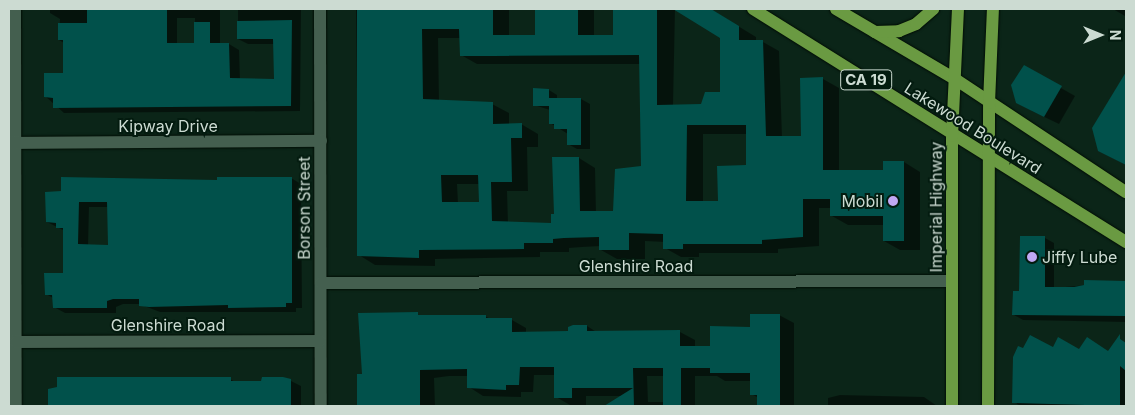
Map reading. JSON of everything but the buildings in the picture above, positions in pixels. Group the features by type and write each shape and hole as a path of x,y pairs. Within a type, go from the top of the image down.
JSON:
{"main road":[{"name":"Lakewood Boulevard","path":"752,9 952,136 990,157 1126,242"},
{"name":"Lakewood Boulevard","path":"836,9 955,79 1126,192"},
{"path":"875,32 899,31 916,24 933,9"},
{"name":"Imperial Highway","path":"952,406 952,136 958,9"},
{"path":"988,406 989,103 992,9"}],"street":[{"path":"15,9 12,143 16,406"},
{"name":"Borson Street","path":"320,9 321,406"},
{"name":"Kipway Drive","path":"12,143 321,141"},
{"name":"Glenshire Road","path":"321,283 952,281"},
{"name":"Glenshire Road","path":"16,342 320,341"}],"place":[{"name":"Mobil","path":"893,201"},
{"name":"Jiffy Lube","path":"1032,257"}]}
